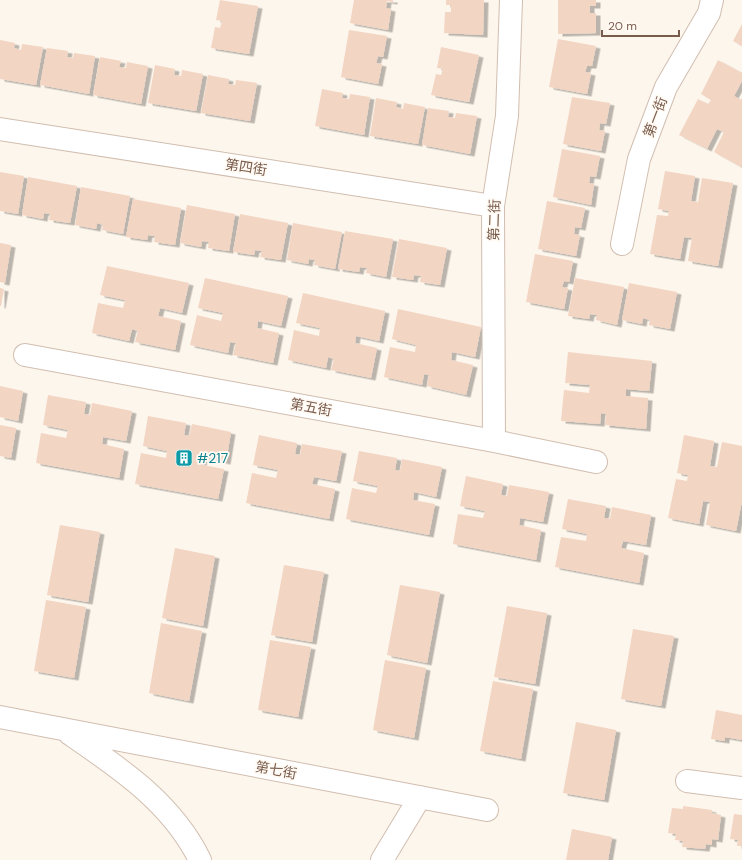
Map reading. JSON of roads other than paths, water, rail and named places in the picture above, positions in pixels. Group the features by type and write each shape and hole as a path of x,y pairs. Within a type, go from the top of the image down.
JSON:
{"street":[{"name":"第二街","path":"494,441 493,206 507,116 511,0"},
{"name":"第一街","path":"622,244 638,159 666,87 709,13 712,0"},
{"name":"第四街","path":"0,129 493,206"},
{"name":"第五街","path":"25,355 494,441 596,462"},
{"name":"第七街","path":"0,717 487,810"},
{"name":"第七街","path":"64,730 125,772 171,814 192,843 200,860"},
{"path":"687,781 742,788"},
{"path":"382,860 420,797"}],"place":[{"name":"#217","path":"184,458"}]}
